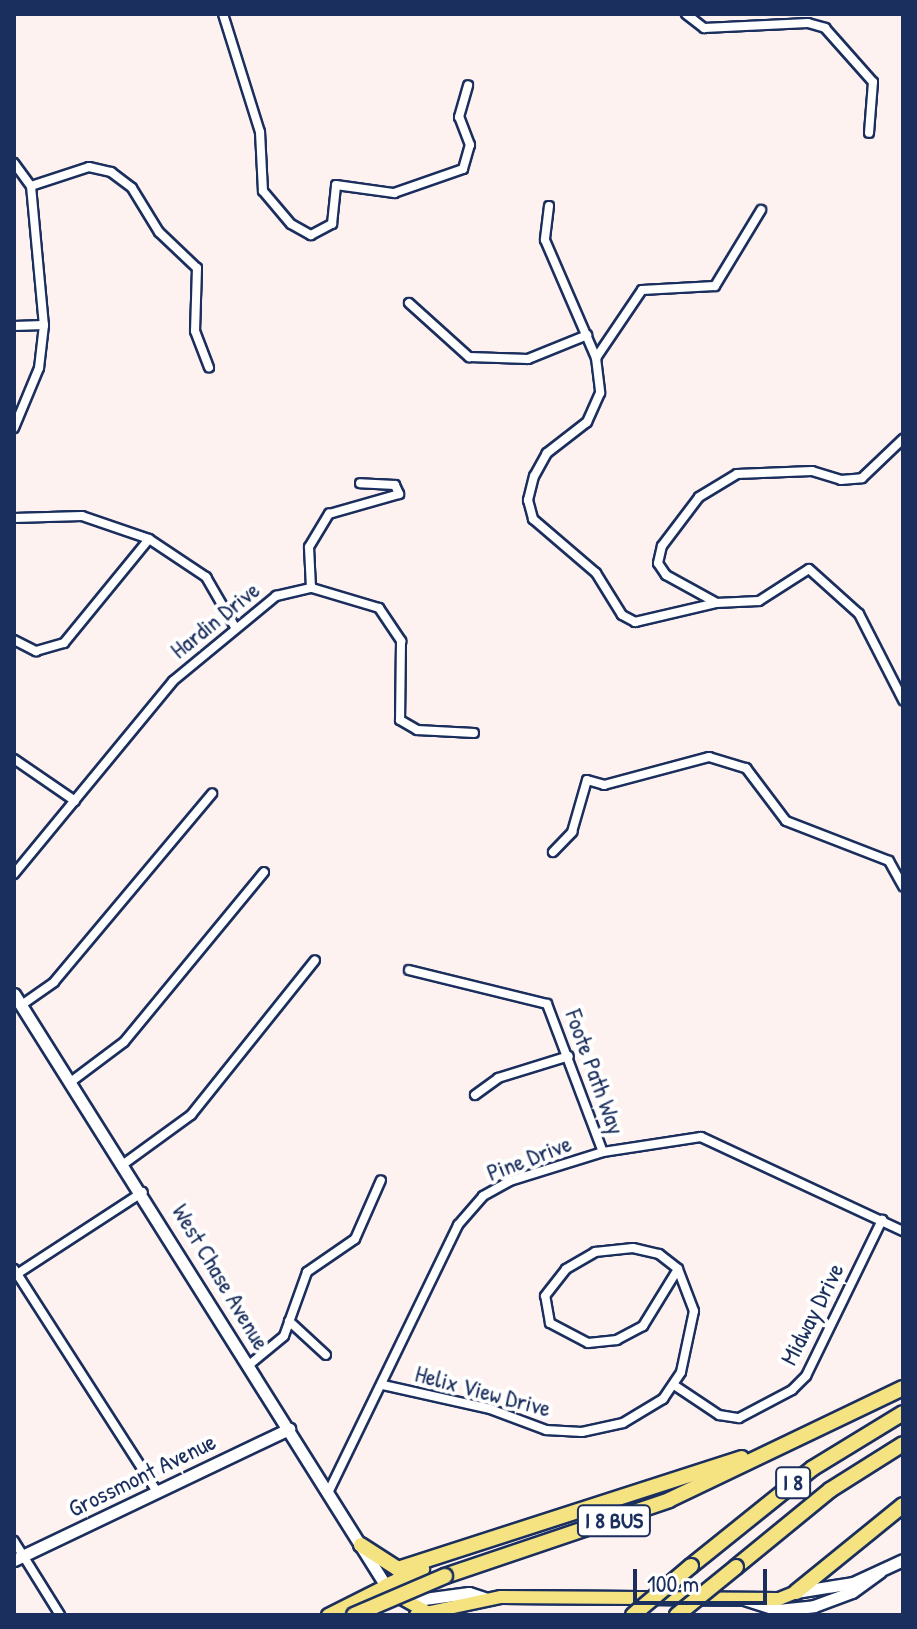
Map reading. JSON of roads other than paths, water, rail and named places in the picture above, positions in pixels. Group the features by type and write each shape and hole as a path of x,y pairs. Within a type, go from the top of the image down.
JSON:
{"highway":[{"name":"I 8 BUS","path":"354,1615 445,1576 657,1505 903,1388"},
{"name":"I 8","path":"633,1615 813,1468 903,1413"},
{"name":"I 8","path":"677,1615 830,1490 903,1444"},
{"path":"361,1545 398,1569 447,1556 776,1448"},
{"path":"796,1592 903,1505"},
{"path":"386,1586 447,1556"}],"main road":[{"name":"West Chase Avenue","path":"14,994 125,1163 386,1586"},
{"name":"Grossmont Avenue","path":"19,1558 289,1429"},
{"path":"743,1599 778,1610 814,1606 852,1592 903,1560"},
{"path":"386,1586 398,1601 422,1614 484,1598 779,1599 880,1572"},
{"path":"328,1615 386,1586 424,1599 469,1593 484,1598"},
{"path":"374,1615 383,1606 386,1586"}],"street":[{"path":"223,14 260,132 263,191 291,224 311,235 332,224 336,185 394,193 463,169 470,145 459,117 468,85"},
{"path":"686,14 704,28 808,23 825,28 873,82 869,133"},
{"path":"14,163 31,186 44,325 39,368 14,428"},
{"path":"31,186 89,167 111,172 132,188 159,232 197,268 195,331 209,367"},
{"path":"549,206 545,240 596,358 597,407 547,453 534,476 528,500 533,519 596,573 622,615 635,622 716,603 759,601 809,569 859,614 903,700"},
{"path":"596,358 642,290 715,286 761,210"},
{"path":"409,303 469,357 528,359 587,335"},
{"path":"14,326 44,325"},
{"path":"716,603 666,575 658,563 662,546 699,497 737,474 812,471 841,480 862,478 903,439"},
{"path":"311,588 309,547 329,514 399,494 395,485 360,483"},
{"path":"14,518 82,516 149,539 206,577 235,627"},
{"path":"14,640 36,651 64,643 149,539"},
{"name":"Hardin Drive","path":"14,874 173,681 276,596 311,588 346,593 379,608 397,629 404,663 396,706 400,720 417,730 474,733"},
{"path":"553,852 572,832 587,780 604,785 638,778 696,757 733,762 754,775 786,821 889,861 903,886"},
{"path":"14,759 75,801"},
{"path":"23,1004 54,982 212,794"},
{"path":"72,1081 124,1042 264,872"},
{"path":"125,1163 191,1115 315,960"},
{"name":"Foote Path Way","path":"409,970 547,1004 603,1152"},
{"path":"475,1095 506,1074 569,1056"},
{"name":"Pine Drive","path":"328,1493 468,1210 510,1181 603,1152 701,1137 903,1231"},
{"path":"249,1365 277,1346 307,1272 355,1239 381,1180"},
{"path":"143,1192 16,1272 157,1492"},
{"name":"Midway Drive","path":"674,1385 719,1415 739,1418 792,1390 806,1376 882,1220"},
{"path":"642,1249 678,1269 648,1322 625,1337 582,1342 561,1333 546,1315 550,1287 575,1261 595,1252 642,1249"},
{"name":"Helix View Drive","path":"383,1385 570,1432 636,1417 674,1385 692,1338 694,1311 678,1269"},
{"path":"289,1321 326,1355"},
{"path":"14,1541 19,1558 60,1615"}]}
